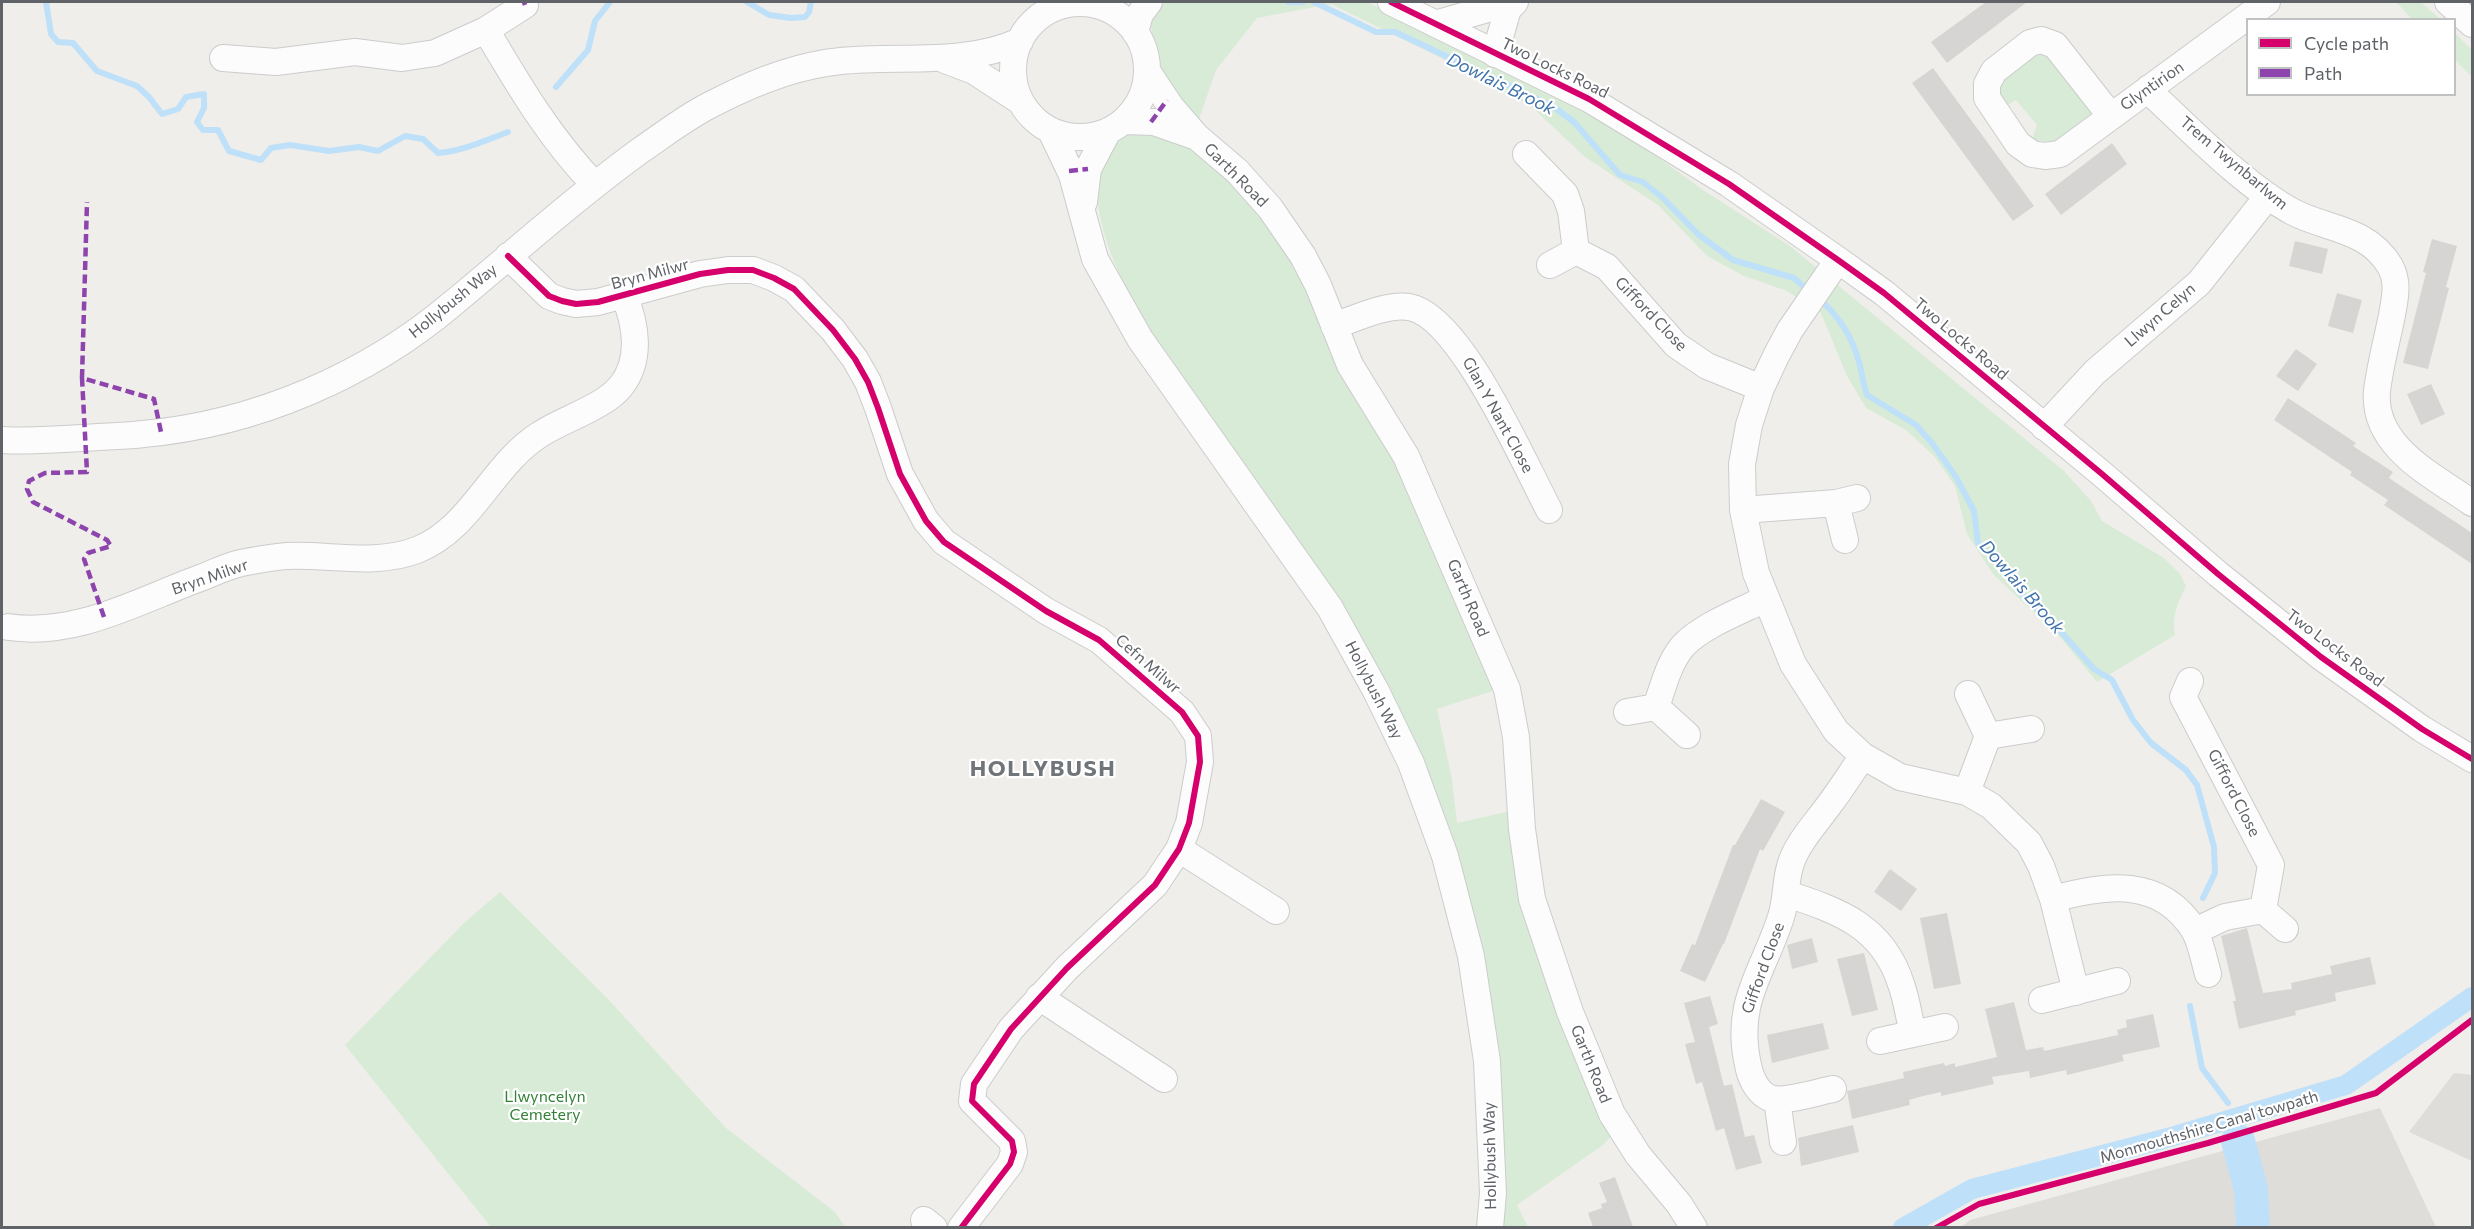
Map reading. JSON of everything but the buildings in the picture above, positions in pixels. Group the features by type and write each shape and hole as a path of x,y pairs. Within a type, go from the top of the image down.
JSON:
{"street":[{"path":"1135,32 1140,14 1149,2"},
{"name":"Two Locks Road","path":"1391,2 1589,99 1729,184 1832,270 1884,293 2218,574 2321,657 2422,729 2472,759"},
{"path":"1435,24 1514,2"},
{"path":"1495,54 1508,9 1514,2"},
{"name":"Glyntirion","path":"2110,115 2055,45 2041,40 2030,43 1994,71 1987,84 1987,98 2018,144 2032,154 2045,156 2060,154 2110,115 2267,2"},
{"path":"2448,2 2472,24"},
{"name":"Hollybush Way","path":"1082,217 1088,169 1116,126 1138,103 1144,91 1147,71 1144,49 1135,32 1119,16 1094,4 1055,5 1030,26 1016,50 1013,71 1020,100 1030,116 1051,130 1080,137 1116,126"},
{"path":"223,58 276,62 355,52 402,58 435,53 486,30 525,5"},
{"path":"486,30 531,105 550,132 595,185"},
{"name":"Hollybush Way","path":"2,440 25,442 144,434 211,423 254,412 339,378 400,343 450,307 595,185 684,120 717,101 779,75 839,61 983,53 1020,40"},
{"name":"Hollybush Way","path":"936,57 975,71 1020,100"},
{"name":"Garth Road","path":"1147,71 1171,107 1197,137 1237,171 1270,208 1303,256 1318,285 1350,365 1406,456 1507,689 1515,737 1522,829 1532,899 1570,1012 1612,1114 1638,1155 1694,1227"},
{"name":"Trem Twynbarlwm","path":"2149,88 2153,95 2268,196 2294,212 2365,239 2380,252 2391,268 2396,289 2377,392 2378,410 2395,446 2413,462 2472,503"},
{"name":"Garth Road","path":"1116,126 1154,122 1178,128 1197,137"},
{"name":"Hollybush Way","path":"1051,130 1072,175 1082,217 1102,273 1140,339 1330,608 1376,691 1411,763 1445,856 1471,956 1487,1061 1493,1193 1490,1227"},
{"path":"1526,154 1565,194 1571,211 1576,251 1550,266"},
{"name":"Llwyn Celyn","path":"2044,427 2095,372 2199,283 2268,196"},
{"name":"Gifford Close","path":"1576,251 1607,267 1676,345 1707,366 1761,388"},
{"name":"Bryn Milwr","path":"508,256 549,296 562,302 576,304 624,295 700,274 728,270 753,270 794,288 833,330 864,374 888,435 900,474 926,521"},
{"path":"1832,270 1790,330 1761,388 1749,425 1742,464 1743,510 1756,573 1793,664 1814,700 1836,730 1863,756 1900,777 1967,792 1991,806 2029,843 2041,866 2053,899 2076,992"},
{"name":"Bryn Milwr","path":"8,626 31,630 64,627 104,617 240,563 287,556 360,559 394,556 418,549 448,531 505,464 538,435 606,398 621,387 630,367 635,345 635,323 624,295"},
{"name":"Glan Y Nant Close","path":"1334,326 1395,306 1411,307 1427,315 1457,344 1543,478 1549,510"},
{"path":"1743,510 1846,501 1845,540"},
{"name":"Cefn Milwr","path":"926,521 944,542 1002,584 1099,640 1182,712 1198,736 1200,762 1189,823 1179,849 1155,885 1039,997 1011,1029 974,1084 972,1101 1012,1141 1014,1152 1010,1164 961,1227"},
{"path":"1656,706 1674,661 1683,646 1698,634 1765,599"},
{"name":"Gifford Close","path":"2190,681 2184,698 2271,864 2263,910"},
{"path":"1967,792 1988,736 1968,694"},
{"path":"1627,712 1656,706"},
{"path":"1656,706 1687,735"},
{"path":"1988,736 2031,729"},
{"name":"Gifford Close","path":"1777,1100 1766,1097 1758,1089 1750,1074 1745,1052 1744,1019 1751,992 1781,917 1791,862 1863,756"},
{"path":"1179,849 1276,911"},
{"path":"2053,899 2104,888 2132,888 2156,896 2179,912 2195,931 2208,974"},
{"path":"1787,894 1821,905 1852,919 1873,937 1889,957 1901,984 1913,1034"},
{"path":"2195,931 2225,917 2263,910 2284,929"},
{"path":"2042,1000 2117,981"},
{"path":"1039,997 1164,1079"},
{"path":"1880,1041 1945,1027"},
{"path":"1783,1142 1777,1100 1833,1089"}],"shaded area":[{"path":"2454,1073 2472,1075 2472,1161 2409,1132"},
{"path":"2380,1108 2436,1227 1961,1227 1970,1220"}],"green space":[{"path":"1160,2 1367,2 1549,90 1633,139 1703,190 1790,246 2064,471 2091,501 2102,521 2164,558 2180,574 2186,586 2175,616 2175,635 2097,682 2061,638 1993,574 1967,534 1955,486 1934,456 1906,430 1866,408 1847,376 1821,313 1787,291 1744,276 1707,256 1658,205 1585,157 1533,108 1476,75 1331,4 1257,18 1216,70 1197,125 1163,75 1149,20"},
{"path":"2396,2 2421,2 2439,18 2411,18"},
{"path":"2456,34 2472,50 2472,77 2456,61"},
{"path":"2044,51 2094,107 2091,116 2056,142 2032,140 2037,125 2016,100 2006,106 1997,92 1998,84 2038,52"},
{"path":"1136,130 1196,142 1265,210 1381,428 1505,687 1437,709 1452,779 1457,823 1515,810 1518,850 1624,1121 1603,1145 1517,1205 1528,1227 1499,1227 1500,1211 1432,787 1149,330 1111,254 1102,225 1098,196 1101,170 1113,147"},
{"name":"Llwyncelyn Cemetery","path":"500,892 608,999 726,1128 835,1212 845,1227 491,1227 345,1045 464,923"}],"waterway":[{"path":"46,2 51,34 58,42 73,43 97,71 137,86 162,114 178,109 186,97 204,94 204,108 197,122 203,130 218,130 229,151 261,160 271,148 290,145 329,151 359,147 378,151 405,136 423,139 438,153 465,148 508,132"},
{"path":"556,87 588,50 595,21 610,2"},
{"path":"747,2 769,15 791,18 805,17 809,12 811,2"},
{"name":"Dowlais Brook","path":"1288,2 1303,2"},
{"name":"Dowlais Brook","path":"1314,2 1376,32 1395,32 1554,107 1574,122 1620,175 1643,182 1663,198 1699,235 1733,260 1794,278 1810,292"},
{"name":"Dowlais Brook","path":"1818,298 1838,319 1848,335 1856,352 1867,395 1916,425 1956,477 1974,511 1978,543 2000,564 2022,594 2055,625 2094,669 2112,680 2133,720 2151,743 2186,770 2197,785 2214,847 2215,873 2203,898"},
{"path":"1903,1228 1972,1189 2164,1139 2346,1085 2472,997"},
{"name":"Dowlais Brook","path":"2190,1006 2202,1068 2228,1103"},
{"name":"Dowlais Brook","path":"2238,1141 2251,1189 2253,1228"}],"marked path":[{"path":"1151,122 1167,100"},
{"path":"1069,171 1088,169"},
{"path":"82,378 87,202"},
{"path":"104,617 84,559 88,553 111,546 107,540 33,502 27,489 29,481 45,473 87,472 82,378 154,399 161,432"}],"cycle path":[{"path":"1391,2 1589,99 1729,184 1838,260 1884,293 2102,474 2218,574 2321,657 2422,729 2472,759"},
{"path":"508,256 549,296 576,304 598,302 700,274 728,270 753,270 794,289 833,330 855,359 868,382 900,474 926,521 944,542 1046,611 1099,640 1182,712 1198,736 1200,762 1189,823 1179,849 1155,885 1067,968 1011,1029 974,1084 972,1101 1012,1141 1014,1152 1010,1164 961,1228"},
{"name":"Monmouthshire Canal towpath","path":"1936,1228 1979,1204 2208,1143 2376,1093 2472,1020"}],"district":[{"name":"HOLLYBUSH","path":"1043,769"}]}
